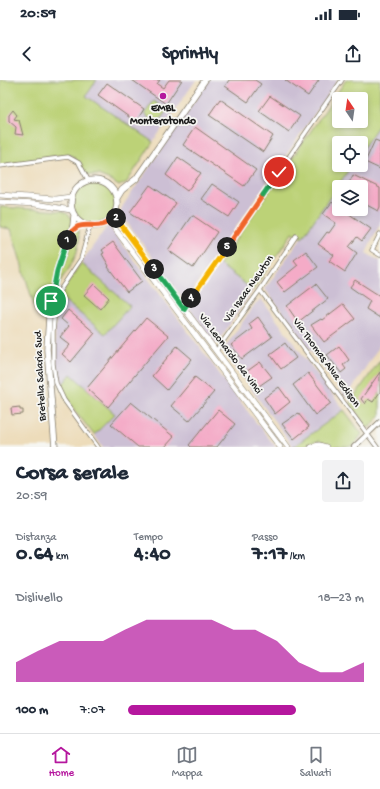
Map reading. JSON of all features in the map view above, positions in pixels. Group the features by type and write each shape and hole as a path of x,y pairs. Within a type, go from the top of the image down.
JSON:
{"main road":[{"path":"117,198 124,188 136,179 205,80"},
{"path":"0,202 35,204 73,213 83,224 90,226 103,225 109,221 114,215 117,198 111,188 101,181 88,180 77,186 71,197 73,213"},
{"path":"111,188 124,188"},
{"path":"0,195 58,199 71,197"},
{"name":"Bretella Salaria Sud","path":"54,447 47,349 49,318 57,271 69,235 73,213"},
{"name":"Via Leonardo da Vinci","path":"114,215 288,447"},
{"name":"Via Leonardo da Vinci","path":"109,221 280,447"},
{"path":"69,235 75,228 83,224"},
{"path":"311,447 319,445 326,447"}],"street":[{"path":"184,309 342,80"},
{"path":"0,166 68,157 79,163 88,180"},
{"path":"90,226 81,258 56,296 53,331 53,364 56,383 64,400 98,447"},
{"path":"380,234 372,250 380,255"},
{"name":"Via Isaac Newton","path":"216,351 260,290 296,236"},
{"name":"Via Thomas Alva Edison","path":"260,290 376,447"},
{"path":"354,447 380,422"}],"shaded area":[{"path":"97,80 196,80 153,142 86,96"},
{"path":"209,80 338,80 186,299 183,299 120,213 122,207"},
{"path":"380,123 380,224 366,253 380,261 380,345 346,398 265,289 332,194 332,216 368,216 368,180 341,180 347,172 368,172 368,141"},
{"path":"108,225 276,447 103,447 94,435 114,414 71,374 61,386 56,370 55,328 59,296 105,334 129,305 81,263"},
{"path":"219,264 253,290 216,345 189,308"},
{"path":"261,299 344,410 293,447 223,350 255,304"}],"green space":[{"path":"0,80 97,80 86,96 153,142 127,182 119,186 98,175 87,175 74,157 68,154 0,165"},
{"path":"346,80 380,80 380,123 368,141 368,136 332,136 332,172 347,172 342,180 332,180 332,194 302,238 293,232 253,290 219,264 332,100 332,128 368,128 368,92 338,92"},
{"path":"154,101 167,110 157,124 144,114"},
{"path":"94,182 109,188 115,203 109,218 94,224 79,218 73,203 79,188"},
{"path":"0,207 62,211 71,218 79,235 78,246 68,270 36,312 11,229 0,227"},
{"path":"81,263 130,306 105,334 59,296"},
{"path":"380,360 380,416 370,427 367,427 350,403"},
{"path":"71,374 115,414 94,435 66,399 61,386"},
{"path":"344,410 362,434 354,445 348,447 332,447 319,441 310,443 304,447 293,447"}],"building":[{"name":"EMBL Monterotondo","path":"132,80 160,80 157,84 163,88 169,80 182,80 166,104"},
{"path":"229,80 255,80 261,84 248,102 225,86"},
{"path":"285,80 319,80 308,96"},
{"path":"107,83 144,109 136,122 98,95"},
{"path":"270,96 300,116 289,132 259,111"},
{"path":"220,99 273,136 263,152 209,115"},
{"path":"13,110 17,115 14,119 19,120 23,135 15,134 16,127 9,121 9,115"},
{"path":"195,127 256,170 244,186 183,145"},
{"path":"375,140 380,142 380,169 368,163 368,155"},
{"path":"178,157 201,173 187,191 166,175"},
{"path":"353,175 363,180 350,180"},
{"path":"368,182 380,188 380,207 378,211 368,206"},
{"path":"212,184 239,202 229,217 201,199"},
{"path":"150,185 176,203 157,231 130,212"},
{"path":"332,202 332,216 352,216 371,229 362,241 357,237 349,247 357,253 345,272 329,261 334,255 318,244 336,223 323,214"},
{"path":"192,215 217,232 193,268 168,250"},
{"path":"113,242 142,281 127,292 108,267 109,266 102,254 104,253 102,250"},
{"path":"306,251 318,267 285,292 277,282 298,265 294,260"},
{"path":"355,280 380,296 380,318 366,309 370,301 350,287"},
{"path":"94,284 109,298 100,309 84,295"},
{"path":"316,284 328,299 298,322 287,306"},
{"path":"343,304 355,319 324,342 311,325 321,319 322,320"},
{"path":"68,310 95,333 71,362 62,354 70,345 60,337 69,326 61,319"},
{"path":"258,317 272,337 242,359 231,345 252,329 249,324"},
{"path":"146,318 168,336 108,407 87,388"},
{"path":"285,343 296,358 281,369 270,354"},
{"path":"177,346 192,359 167,390 152,376"},
{"path":"339,346 349,360 343,365 346,369 341,373 327,355"},
{"path":"260,362 272,377 256,388 246,372"},
{"path":"380,372 380,392 373,402 368,399 365,404 361,399"},
{"path":"308,373 331,403 315,415 293,385"},
{"path":"195,377 214,392 189,421 171,406"},
{"path":"279,387 290,402 275,414 264,398"},
{"path":"131,402 174,437 165,447 138,447 111,424"},
{"path":"20,407 20,410 23,410 23,414 12,415 11,408"},
{"path":"218,410 235,424 217,447 191,447 189,445"},
{"path":"298,413 309,427 294,439 282,424"}],"place":[{"name":"EMBL Monterotondo","path":"163,96"}],"route":[{"path":"51,301 57,271 69,235 79,225 103,225 114,215 184,309 279,172"}]}
